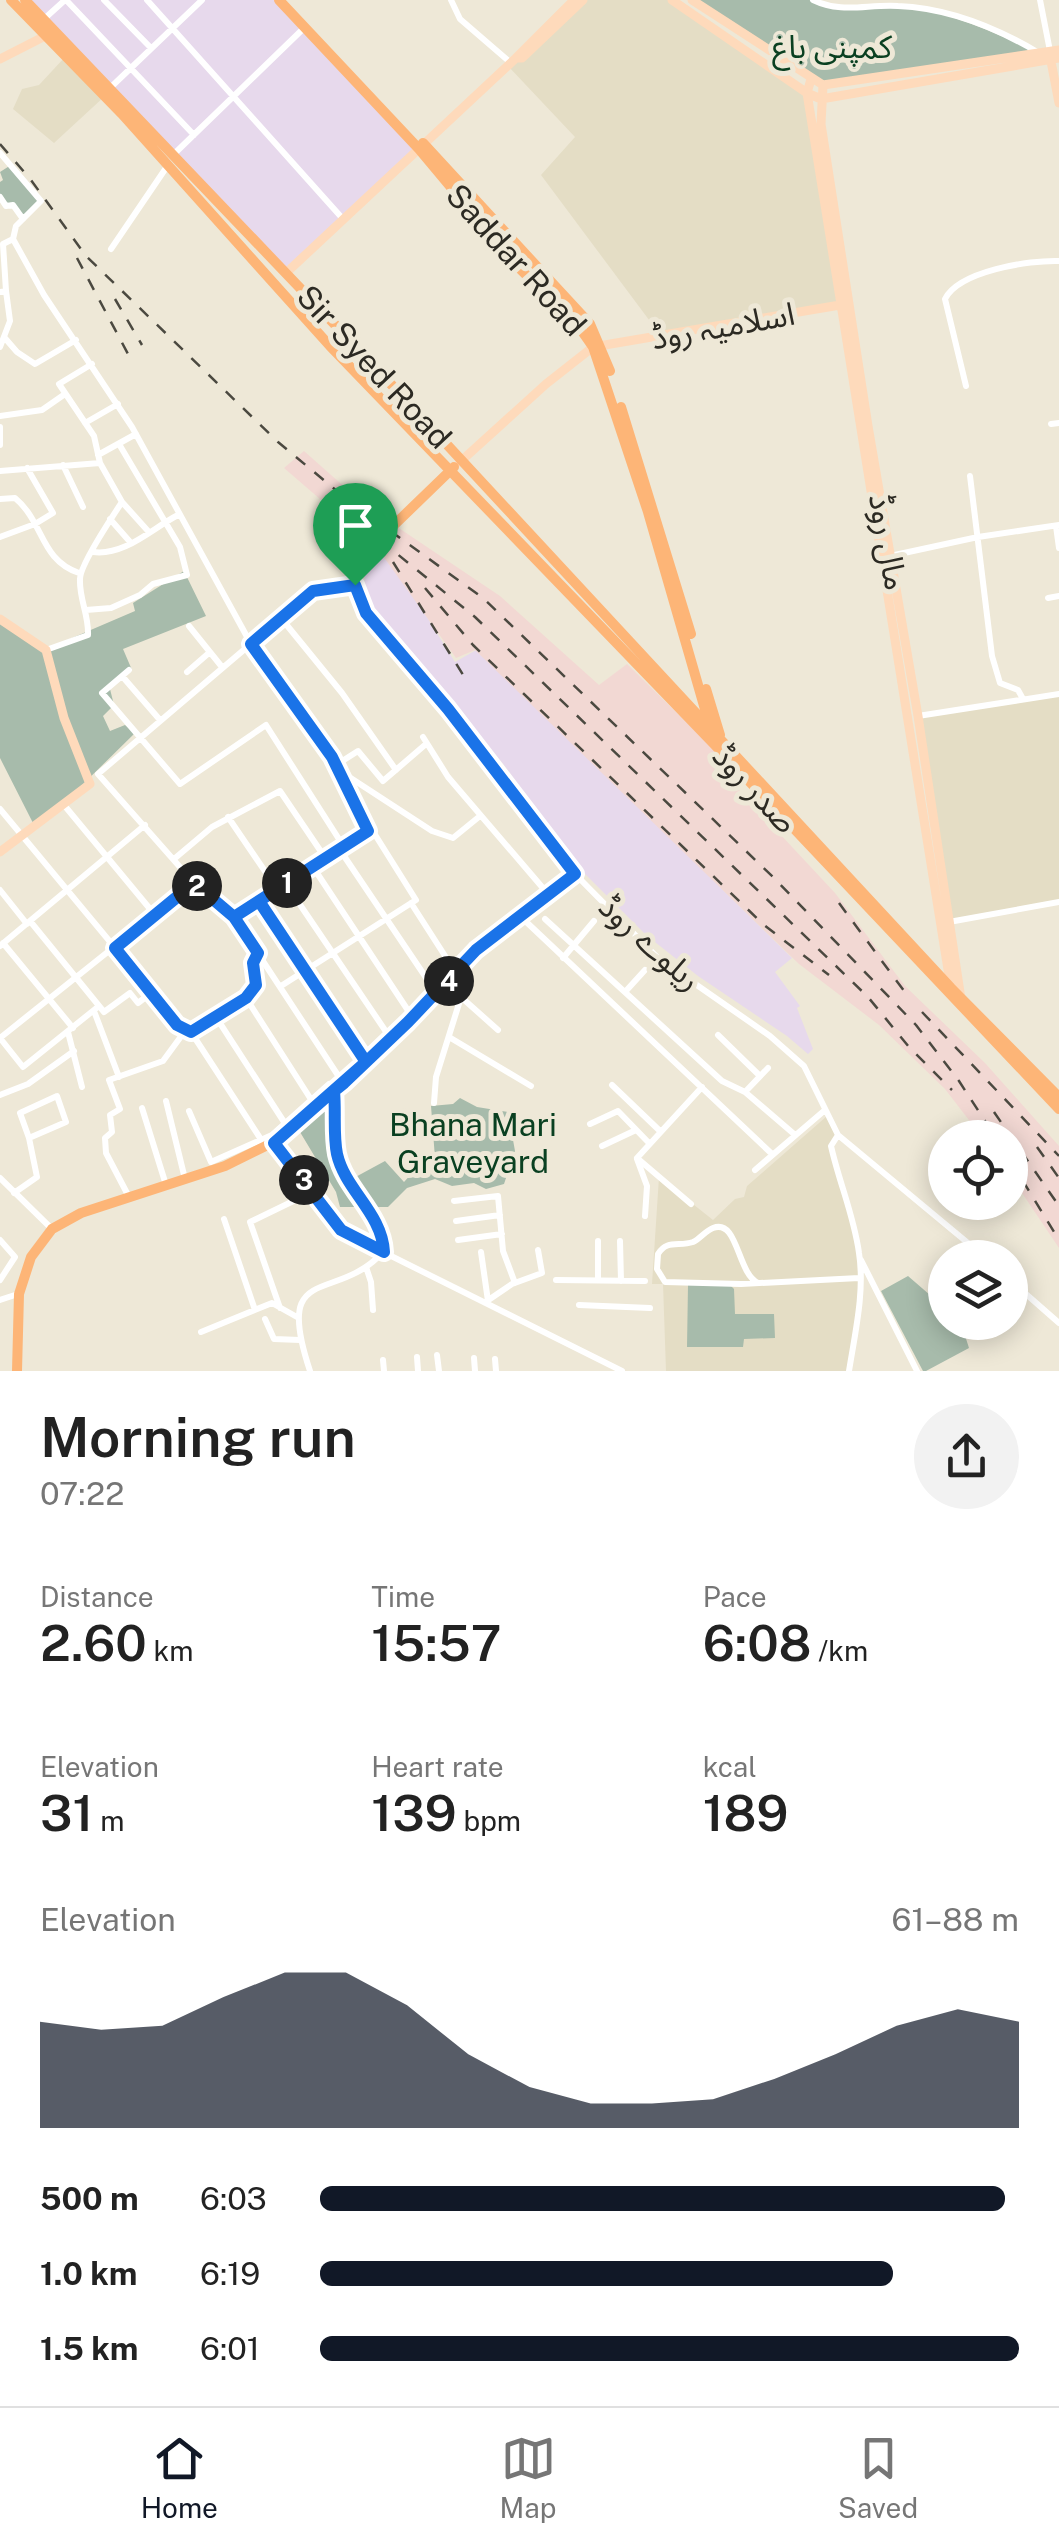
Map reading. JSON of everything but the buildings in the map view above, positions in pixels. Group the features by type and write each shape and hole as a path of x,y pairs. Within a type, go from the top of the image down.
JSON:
{"main road":[{"name":"Sir Syed Road","path":"11,0 109,88 170,161"},
{"name":"Sir Syed Road","path":"26,0 44,20 49,34 170,161 286,272 455,466 709,726"},
{"name":"Saddar Road","path":"280,0 590,324 650,491 717,740"},
{"name":"Saddar Road","path":"289,0 421,146"},
{"path":"286,272 514,61 574,0"},
{"path":"514,61 522,58 583,0"},
{"path":"672,0 807,94 821,99 1052,54"},
{"path":"692,0 823,86 1052,54"},
{"path":"0,59 49,34"},
{"path":"1052,54 1059,103"},
{"name":"مال روڈ","path":"811,79 807,94 950,922 958,999"},
{"name":"مال روڈ","path":"823,86 821,124 844,304"},
{"path":"170,161 330,346 455,466 369,548 356,572 355,585"},
{"name":"اسلامیہ روڈ","path":"455,466 546,384 597,347 844,304"},
{"name":"مال روڈ","path":"864,427 890,556 951,988"},
{"name":"صدر روڈ","path":"455,466 951,988 964,1011 1059,1109"},
{"name":"ریلوے روڈ","path":"355,585 366,613 448,709 575,874"},
{"path":"0,618 46,650 64,718 90,784 0,852"},
{"name":"Saddar Road","path":"699,676 709,726 717,740"},
{"name":"صدر روڈ","path":"717,740 958,999 1059,1097"},
{"path":"17,1371 19,1294 31,1257 52,1229 81,1212 225,1166 268,1142 332,1088 344,1083 437,994 476,950 575,874"}],"street":[{"path":"44,20 66,0 194,135"},
{"path":"104,0 151,48"},
{"path":"147,0 343,220"},
{"path":"186,0 194,8"},
{"path":"109,88 202,0"},
{"path":"451,0 460,19 514,61"},
{"path":"813,0 841,10 896,5 938,12 1052,54"},
{"path":"1040,0 1052,54"},
{"path":"110,248 170,161 306,27"},
{"path":"0,152 41,201 14,230 13,240 136,434 251,644 338,768 368,831"},
{"path":"0,197 6,206 14,205 23,220"},
{"path":"13,240 3,244 3,292 9,324 2,342 35,364 76,340"},
{"path":"966,386 944,299 950,287 1035,260 1059,260"},
{"path":"0,315 9,324"},
{"path":"92,364 59,384 94,436 99,459 122,502 148,531"},
{"path":"0,416 42,410 65,394"},
{"path":"85,423 118,404"},
{"path":"0,426 0,445"},
{"path":"0,471 99,459 136,434"},
{"path":"86,610 111,608 140,595 153,584 186,575 180,548 119,444"},
{"path":"63,465 83,507"},
{"path":"0,537 53,513 27,468"},
{"path":"970,476 992,656 1000,684 1018,690 1023,699"},
{"path":"0,499 15,498 25,506 52,557 62,568 79,574"},
{"path":"46,650 88,634 79,574 122,502"},
{"path":"92,552 106,554 131,543 178,514"},
{"path":"110,520 131,543"},
{"path":"890,556 1057,526 1059,548"},
{"path":"344,1083 234,917 194,883 98,774 313,591 355,585"},
{"path":"1048,598 1059,596"},
{"path":"281,618 342,693 396,770"},
{"path":"189,626 222,668"},
{"path":"187,672 210,652"},
{"path":"160,720 126,673 102,693 183,785 266,726 437,994"},
{"path":"914,716 1059,694"},
{"path":"338,768 358,751 383,780 424,741 448,777 548,895"},
{"path":"338,768 432,831 453,838 480,816"},
{"path":"174,858 228,817 280,791 326,859"},
{"path":"64,805 155,915"},
{"path":"0,809 151,993 188,1031 268,1142 314,1191 341,1230 622,1371"},
{"path":"228,817 277,890"},
{"path":"82,1086 70,1030 50,999 2,944 145,826"},
{"path":"234,917 368,831 374,832 416,898 281,986"},
{"path":"313,867 413,1018"},
{"name":"ریلوے روڈ","path":"575,874 658,958 770,1036 804,1066 838,1135"},
{"path":"97,1008 23,1067 0,1038 194,883"},
{"path":"286,884 390,1039"},
{"path":"0,890 97,1008 119,1077"},
{"path":"259,901 366,1062"},
{"path":"950,922 1059,902"},
{"path":"411,903 462,987 436,1077 434,1103"},
{"path":"520,916 772,1154"},
{"path":"545,919 722,1081 745,1092 794,1134"},
{"path":"563,958 594,921"},
{"path":"130,1197 106,1153 104,1138 112,1132 110,1115 120,1109 109,1080 163,1061 188,1031 246,998 256,985 253,963 258,953"},
{"path":"625,992 644,970"},
{"path":"97,1008 104,1012 130,993 138,1003 151,993"},
{"path":"461,996 498,1030"},
{"path":"246,998 312,1101"},
{"path":"216,1017 286,1124"},
{"path":"718,1035 760,1076"},
{"path":"448,1036 532,1086"},
{"path":"1,1093 28,1084 74,1051"},
{"path":"745,1092 768,1068"},
{"path":"710,1094 722,1081"},
{"path":"612,1086 660,1131"},
{"path":"637,1158 702,1087"},
{"path":"189,1112 210,1162 268,1142 332,1088 338,1155 348,1180 383,1236 384,1252"},
{"path":"14,1193 37,1177 20,1113 57,1096 66,1122 29,1138"},
{"path":"166,1101 185,1179"},
{"path":"142,1108 166,1185"},
{"path":"755,1170 825,1110"},
{"path":"590,1124 618,1111 650,1143"},
{"path":"602,1146 636,1130"},
{"path":"917,1371 860,1258 831,1146 838,1135 964,1240"},
{"path":"637,1158 691,1204"},
{"path":"637,1158 647,1186 645,1216"},
{"path":"0,1178 52,1229"},
{"path":"280,1308 250,1222 314,1191"},
{"path":"454,1201 498,1196 503,1251 515,1283"},
{"path":"456,1221 500,1215"},
{"path":"224,1219 255,1310"},
{"path":"758,1283 746,1275 731,1233 725,1228 713,1228 692,1242 668,1244 658,1254 657,1269 665,1282 758,1283 860,1278"},
{"path":"458,1240 502,1234"},
{"path":"0,1240 15,1257 0,1280"},
{"path":"598,1241 598,1281"},
{"path":"620,1241 620,1281"},
{"path":"487,1301 515,1283 542,1273 538,1250"},
{"path":"310,1371 300,1340 297,1317 301,1303 311,1290 366,1267 384,1252"},
{"path":"481,1252 487,1301"},
{"path":"850,1371 860,1258"},
{"path":"366,1267 372,1310"},
{"path":"556,1280 645,1281"},
{"path":"0,1300 19,1294"},
{"path":"1028,1296 1059,1323"},
{"path":"202,1332 272,1303 297,1317"},
{"path":"579,1305 650,1308"},
{"path":"265,1319 274,1339 300,1340"},
{"path":"438,1355 439,1371"},
{"path":"417,1356 418,1371"},
{"path":"474,1358 475,1371"},
{"path":"495,1358 496,1371"},
{"path":"383,1360 384,1371"}],"shaded area":[{"path":"25,0 279,0 419,149 286,273"},
{"path":"583,0 671,0 807,93 840,305 661,336 541,175 575,137 508,66"},
{"path":"65,57 105,96 54,143 13,109 22,89 39,85"},
{"path":"304,451 366,506 500,596 599,685 627,664 726,761 739,790 835,893 905,986 985,1063 1059,1146 1059,1248 1028,1202 1028,1120 969,1120 945,1089 879,1025 799,964 475,650 456,658 378,549 284,468"},
{"path":"383,547 455,662 478,649 792,958 775,972 800,1006 797,1008 813,1049 808,1054 646,935 576,865 504,765 365,597 364,567"},
{"path":"1059,694 1059,902 949,922 918,716"},
{"path":"827,1116 838,1135 831,1146 860,1258 858,1310 849,1371 666,1371 663,1284 652,1284 659,1177 713,1220 735,1199 744,1197 747,1186"}],"green space":[{"name":"کمپنی باغ","path":"693,0 813,0 844,7 887,5 917,9 970,24 1039,53 823,85"},
{"path":"11,165 40,199 23,219 14,204 5,204 0,197 0,172"},
{"path":"184,571 206,616 123,649 132,670 109,685 114,705 103,716 110,731 125,725 135,733 72,795 33,823 0,758 0,618 44,650 135,611 133,603"},
{"name":"Bhana Mari Graveyard","path":"337,1097 337,1155 350,1180 385,1161 404,1182 425,1159 435,1158 431,1106 453,1104 460,1098 477,1107 508,1112 515,1151 504,1184 486,1189 474,1183 452,1186 435,1179 407,1188 388,1207 340,1207 336,1192 300,1132"},
{"path":"908,1276 928,1293 928,1340 966,1340 969,1348 923,1371 881,1291"},
{"path":"688,1285 730,1285 734,1289 735,1314 774,1314 775,1338 744,1339 743,1347 687,1347"}],"railway":[{"path":"0,144 86,256 278,442 349,501 483,598 774,878 916,1025 984,1120"},
{"path":"77,258 128,354"},
{"path":"115,299 142,345"},
{"path":"380,540 475,617 868,997 909,1047 952,1090"},
{"path":"393,562 465,678"},
{"path":"425,588 473,645 764,925 829,975"},
{"path":"839,903 910,999"},
{"path":"922,1012 1059,1156"},
{"path":"994,1112 1059,1206"},
{"path":"1037,1147 1059,1178"},
{"path":"1028,1189 1059,1240"}],"route":[{"path":"355,585 313,591 251,644 332,757 368,831 234,917 258,953 253,963 256,985 246,998 191,1032 177,1025 115,948 194,883 234,917 259,901 366,1062 274,1143 341,1230 384,1252 383,1236 348,1180 338,1155 334,1091 344,1083 408,1022 476,950 575,874 497,770 366,613 355,585"}]}
